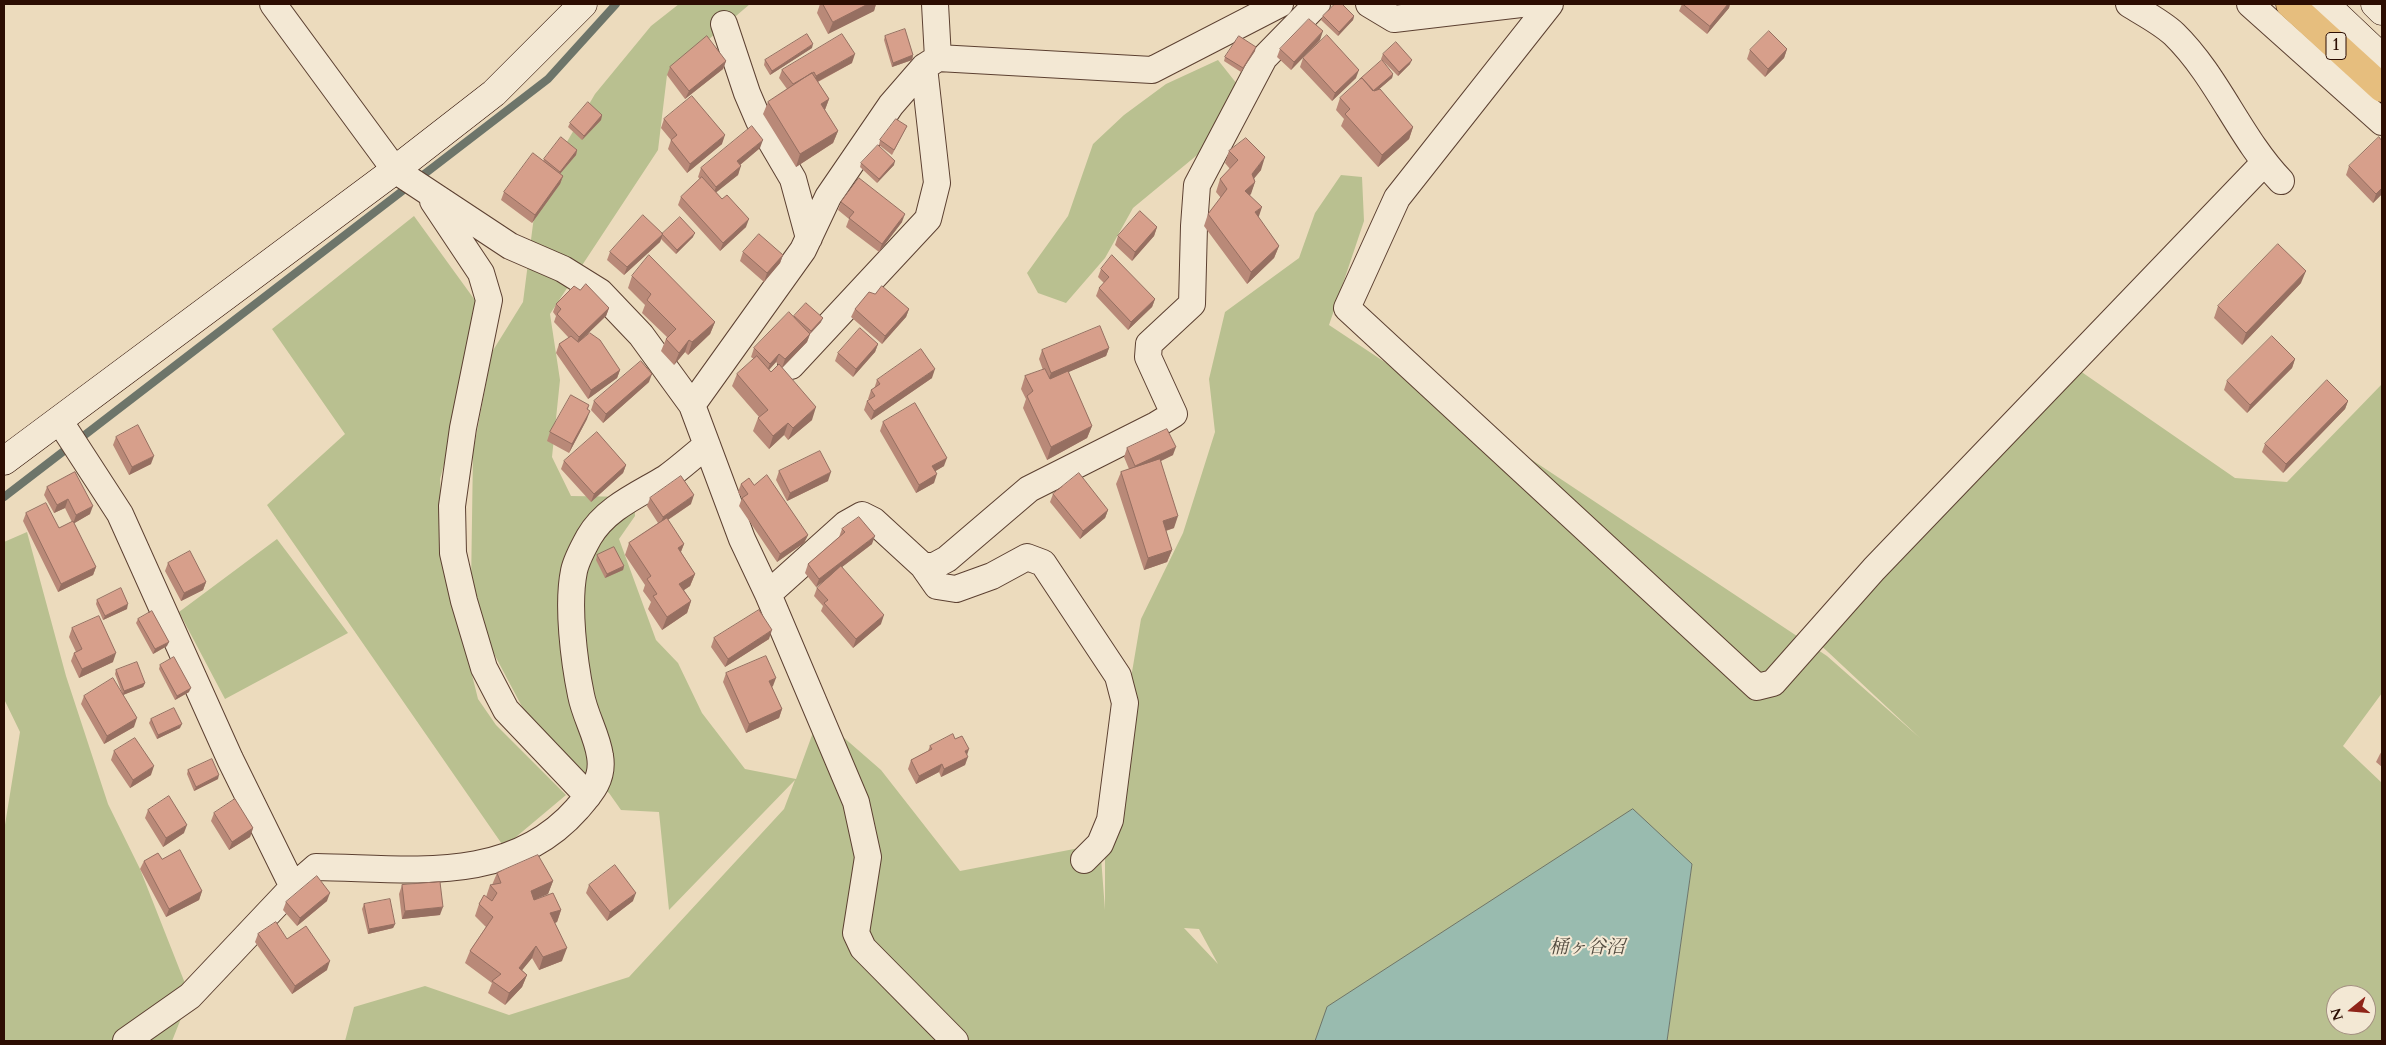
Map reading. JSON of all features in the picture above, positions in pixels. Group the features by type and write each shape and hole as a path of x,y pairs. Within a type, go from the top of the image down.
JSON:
{"highway":[{"name":"1","path":"2290,4 2382,88"}],"street":[{"path":"273,4 395,170 510,246 563,269 600,292 641,335 692,405 742,539 768,594 856,802 868,857 856,933 863,948 955,1041"},
{"path":"4,461 395,170 494,93 583,4"},
{"path":"791,366 928,219 937,182 931,63 935,4"},
{"path":"692,405 803,250 828,197 891,105 931,63 1152,70 1280,4"},
{"path":"923,566 934,566 947,559 1028,489 1156,426 1174,414 1148,357 1149,344 1192,304 1197,185 1264,58 1317,4"},
{"path":"1369,4 1394,19 1521,4"},
{"path":"1550,4 1396,198 1347,308 1757,688 1773,683 1874,569 2273,172 2213,81 2173,33 2129,4"},
{"path":"2250,4 2382,122"},
{"path":"2325,4 2382,58"},
{"path":"2375,4 2382,11"},
{"path":"724,24 753,107 793,178 809,238"},
{"path":"426,189 481,273 489,300 463,428 452,506 453,552 464,601 484,668 506,710 588,796"},
{"path":"58,420 120,514 230,759 293,887"},
{"path":"126,1041 190,996 293,887 316,867 452,869 492,862 526,849 562,826 596,787 601,758 581,697 575,656 572,616 574,570 590,536 610,512 667,477 707,445"},
{"path":"768,594 846,524 862,516 874,521 923,566 937,586 956,589 992,576 1026,557 1043,563 1118,676 1126,703 1110,820 1100,844 1084,860"}],"green space":[{"path":"679,4 750,4 667,75 658,150 550,314 560,380 552,457 571,496 634,497 635,516 619,539 656,640 678,663 702,713 745,769 796,779 819,716 881,770 960,871 1100,844 1105,910 1105,831 1141,619 1183,533 1215,432 1209,379 1225,312 1299,258 1315,213 1341,175 1362,177 1364,221 1329,325 1827,656 1920,738 1813,638 2070,364 2235,478 2287,482 2382,384 2382,693 2343,746 2382,783 2382,1041 1667,1041 1692,864 1317,1041 345,1041 354,1007 425,986 509,1015 629,977 784,809 795,780 669,910 659,812 621,810 609,793 585,774 528,718 492,650 471,587 473,452 492,352 523,302 537,193 595,94 651,26","holes":["1184,928 1199,929 1218,964"]},
{"path":"1218,60 1237,84 1225,132 1133,208 1105,258 1066,303 1038,293 1027,273 1068,216 1093,144 1124,115 1166,84"},
{"path":"414,216 477,303 472,362 440,479 445,566 478,699 496,725 566,795 504,847 267,505 345,434 272,329"},
{"path":"27,532 66,676 108,804 140,869 190,996 172,1041 4,1041 4,831 20,732 4,699 4,542"},
{"path":"277,539 348,633 225,699 179,612"}],"water":[{"name":"桶ヶ谷沼","path":"1633,809 1692,864 1667,1041 1315,1041 1327,1007"}],"building":[{"path":"823,4 868,4 833,22"},
{"path":"1335,4 1342,4 1354,16 1339,32 1323,16"},
{"path":"1683,4 1728,4 1710,26"},
{"path":"1309,19 1323,31 1294,62 1280,49"},
{"path":"905,29 913,55 893,63 885,36"},
{"path":"1769,31 1787,49 1768,69 1750,50"},
{"path":"807,34 813,44 772,71 765,60"},
{"path":"842,34 855,54 816,76 814,72 793,84 782,70"},
{"path":"1327,35 1359,70 1335,93 1303,58"},
{"path":"707,36 726,61 689,91 670,67"},
{"path":"1239,36 1256,47 1243,68 1225,57"},
{"path":"1396,42 1412,60 1399,72 1383,54"},
{"path":"1382,60 1393,74 1373,91 1362,78 1360,79"},
{"path":"812,73 829,99 821,104 838,131 800,154 768,102"},
{"path":"1362,78 1374,91 1380,89 1413,127 1382,155 1345,114 1350,109 1340,98"},
{"path":"692,96 725,135 690,164 671,140 677,135 664,119"},
{"path":"588,102 602,115 584,136 570,123"},
{"path":"896,119 907,126 894,150 880,140"},
{"path":"752,126 763,140 737,161 741,166 716,187 701,168"},
{"path":"561,137 577,150 560,172 544,159"},
{"path":"2379,137 2382,141 2382,188 2376,194 2349,166"},
{"path":"1246,138 1265,157 1252,174 1255,182 1245,191 1262,207 1255,212 1279,246 1251,272 1208,214 1227,189 1220,179 1238,160 1229,151"},
{"path":"878,145 895,161 879,179 861,163"},
{"path":"533,153 563,176 535,215 504,192"},
{"path":"702,177 722,199 727,195 749,219 723,243 681,197"},
{"path":"859,178 905,214 882,244 849,218 854,212 841,202"},
{"path":"1140,211 1157,227 1135,252 1118,236"},
{"path":"643,215 663,234 627,267 610,252"},
{"path":"680,217 695,233 677,250 662,234"},
{"path":"759,234 783,255 767,273 743,252"},
{"path":"2278,244 2306,271 2246,333 2218,306"},
{"path":"649,255 715,322 692,342 689,340 679,353 666,339 676,329 647,300 651,294 632,276"},
{"path":"1112,255 1155,299 1131,322 1099,288 1109,277 1101,269"},
{"path":"586,284 609,308 579,337 557,314 561,309 556,304 574,286 580,290"},
{"path":"882,286 909,309 885,336 855,309 869,292 875,294"},
{"path":"806,303 823,318 811,331 794,316"},
{"path":"789,312 810,334 785,359 779,354 770,364 754,348"},
{"path":"1100,326 1109,348 1051,373 1042,350"},
{"path":"860,328 878,344 856,369 838,353"},
{"path":"590,333 600,340 620,370 591,390 559,344 571,336 578,342"},
{"path":"2272,336 2295,359 2250,405 2227,381"},
{"path":"921,349 935,369 874,411 867,401 875,396 871,390 880,384 877,380"},
{"path":"757,356 771,372 779,364 816,407 793,428 788,423 773,436 758,418 768,410 737,374"},
{"path":"641,361 652,374 606,414 594,401"},
{"path":"1045,369 1050,379 1068,371 1092,426 1051,447 1027,396 1033,391 1025,376"},
{"path":"2327,380 2348,401 2286,464 2265,444"},
{"path":"571,395 589,405 587,409 590,411 572,444 550,432"},
{"path":"915,403 947,458 932,466 937,474 919,485 883,422"},
{"path":"138,425 154,456 132,467 116,437"},
{"path":"1167,429 1176,447 1135,466 1127,448"},
{"path":"597,432 626,465 594,494 564,461"},
{"path":"820,451 831,472 790,493 779,471"},
{"path":"1160,459 1178,516 1163,521 1172,550 1148,558 1121,472"},
{"path":"75,472 93,506 76,515 68,499 57,505 47,487"},
{"path":"1079,473 1108,510 1083,531 1053,494"},
{"path":"767,475 808,535 780,554 742,498 748,494 741,484 749,478 754,485"},
{"path":"681,476 694,495 663,517 650,498"},
{"path":"46,503 59,528 73,521 96,567 61,584 26,513"},
{"path":"859,517 875,536 819,579 808,564 845,532 842,529"},
{"path":"667,518 684,544 678,548 695,574 679,584 691,601 667,617 653,596 657,594 647,579 651,576 629,543"},
{"path":"614,547 624,566 607,574 597,555"},
{"path":"190,551 206,582 184,593 168,563"},
{"path":"841,566 884,615 856,639 824,603 828,600 817,588"},
{"path":"121,588 128,604 105,616 97,600"},
{"path":"759,610 772,630 728,659 714,638"},
{"path":"152,611 169,642 155,649 138,619"},
{"path":"99,616 116,653 82,669 74,653 82,649 72,628"},
{"path":"766,656 776,678 769,681 782,709 749,724 726,673"},
{"path":"174,657 191,688 177,696 160,665"},
{"path":"137,662 145,683 124,691 116,670"},
{"path":"113,678 137,718 107,736 84,696"},
{"path":"174,708 182,724 158,735 151,719"},
{"path":"953,734 955,739 962,736 969,749 965,751 968,757 944,769 942,764 919,776 911,760 932,749 930,746"},
{"path":"135,738 154,766 133,780 114,751"},
{"path":"212,759 219,775 196,787 188,770"},
{"path":"169,796 187,825 166,838 148,810"},
{"path":"235,799 253,828 232,842 214,813"},
{"path":"180,850 202,891 169,909 144,861 158,853 162,859"},
{"path":"538,855 553,881 531,891 534,900 553,893 561,910 550,913 567,948 543,957 536,946 519,968 527,975 509,993 492,981 501,974 470,951 493,917 479,904 484,895 492,901 497,893 490,885 501,883 497,873"},
{"path":"615,865 636,893 610,912 589,885"},
{"path":"317,876 330,893 300,918 286,902"},
{"path":"440,882 443,907 405,911 402,885"},
{"path":"390,899 395,924 369,929 364,904"},
{"path":"276,922 287,939 306,926 330,961 295,986 258,934"}],"waterway":[{"path":"4,497 548,79 616,4"}]}
